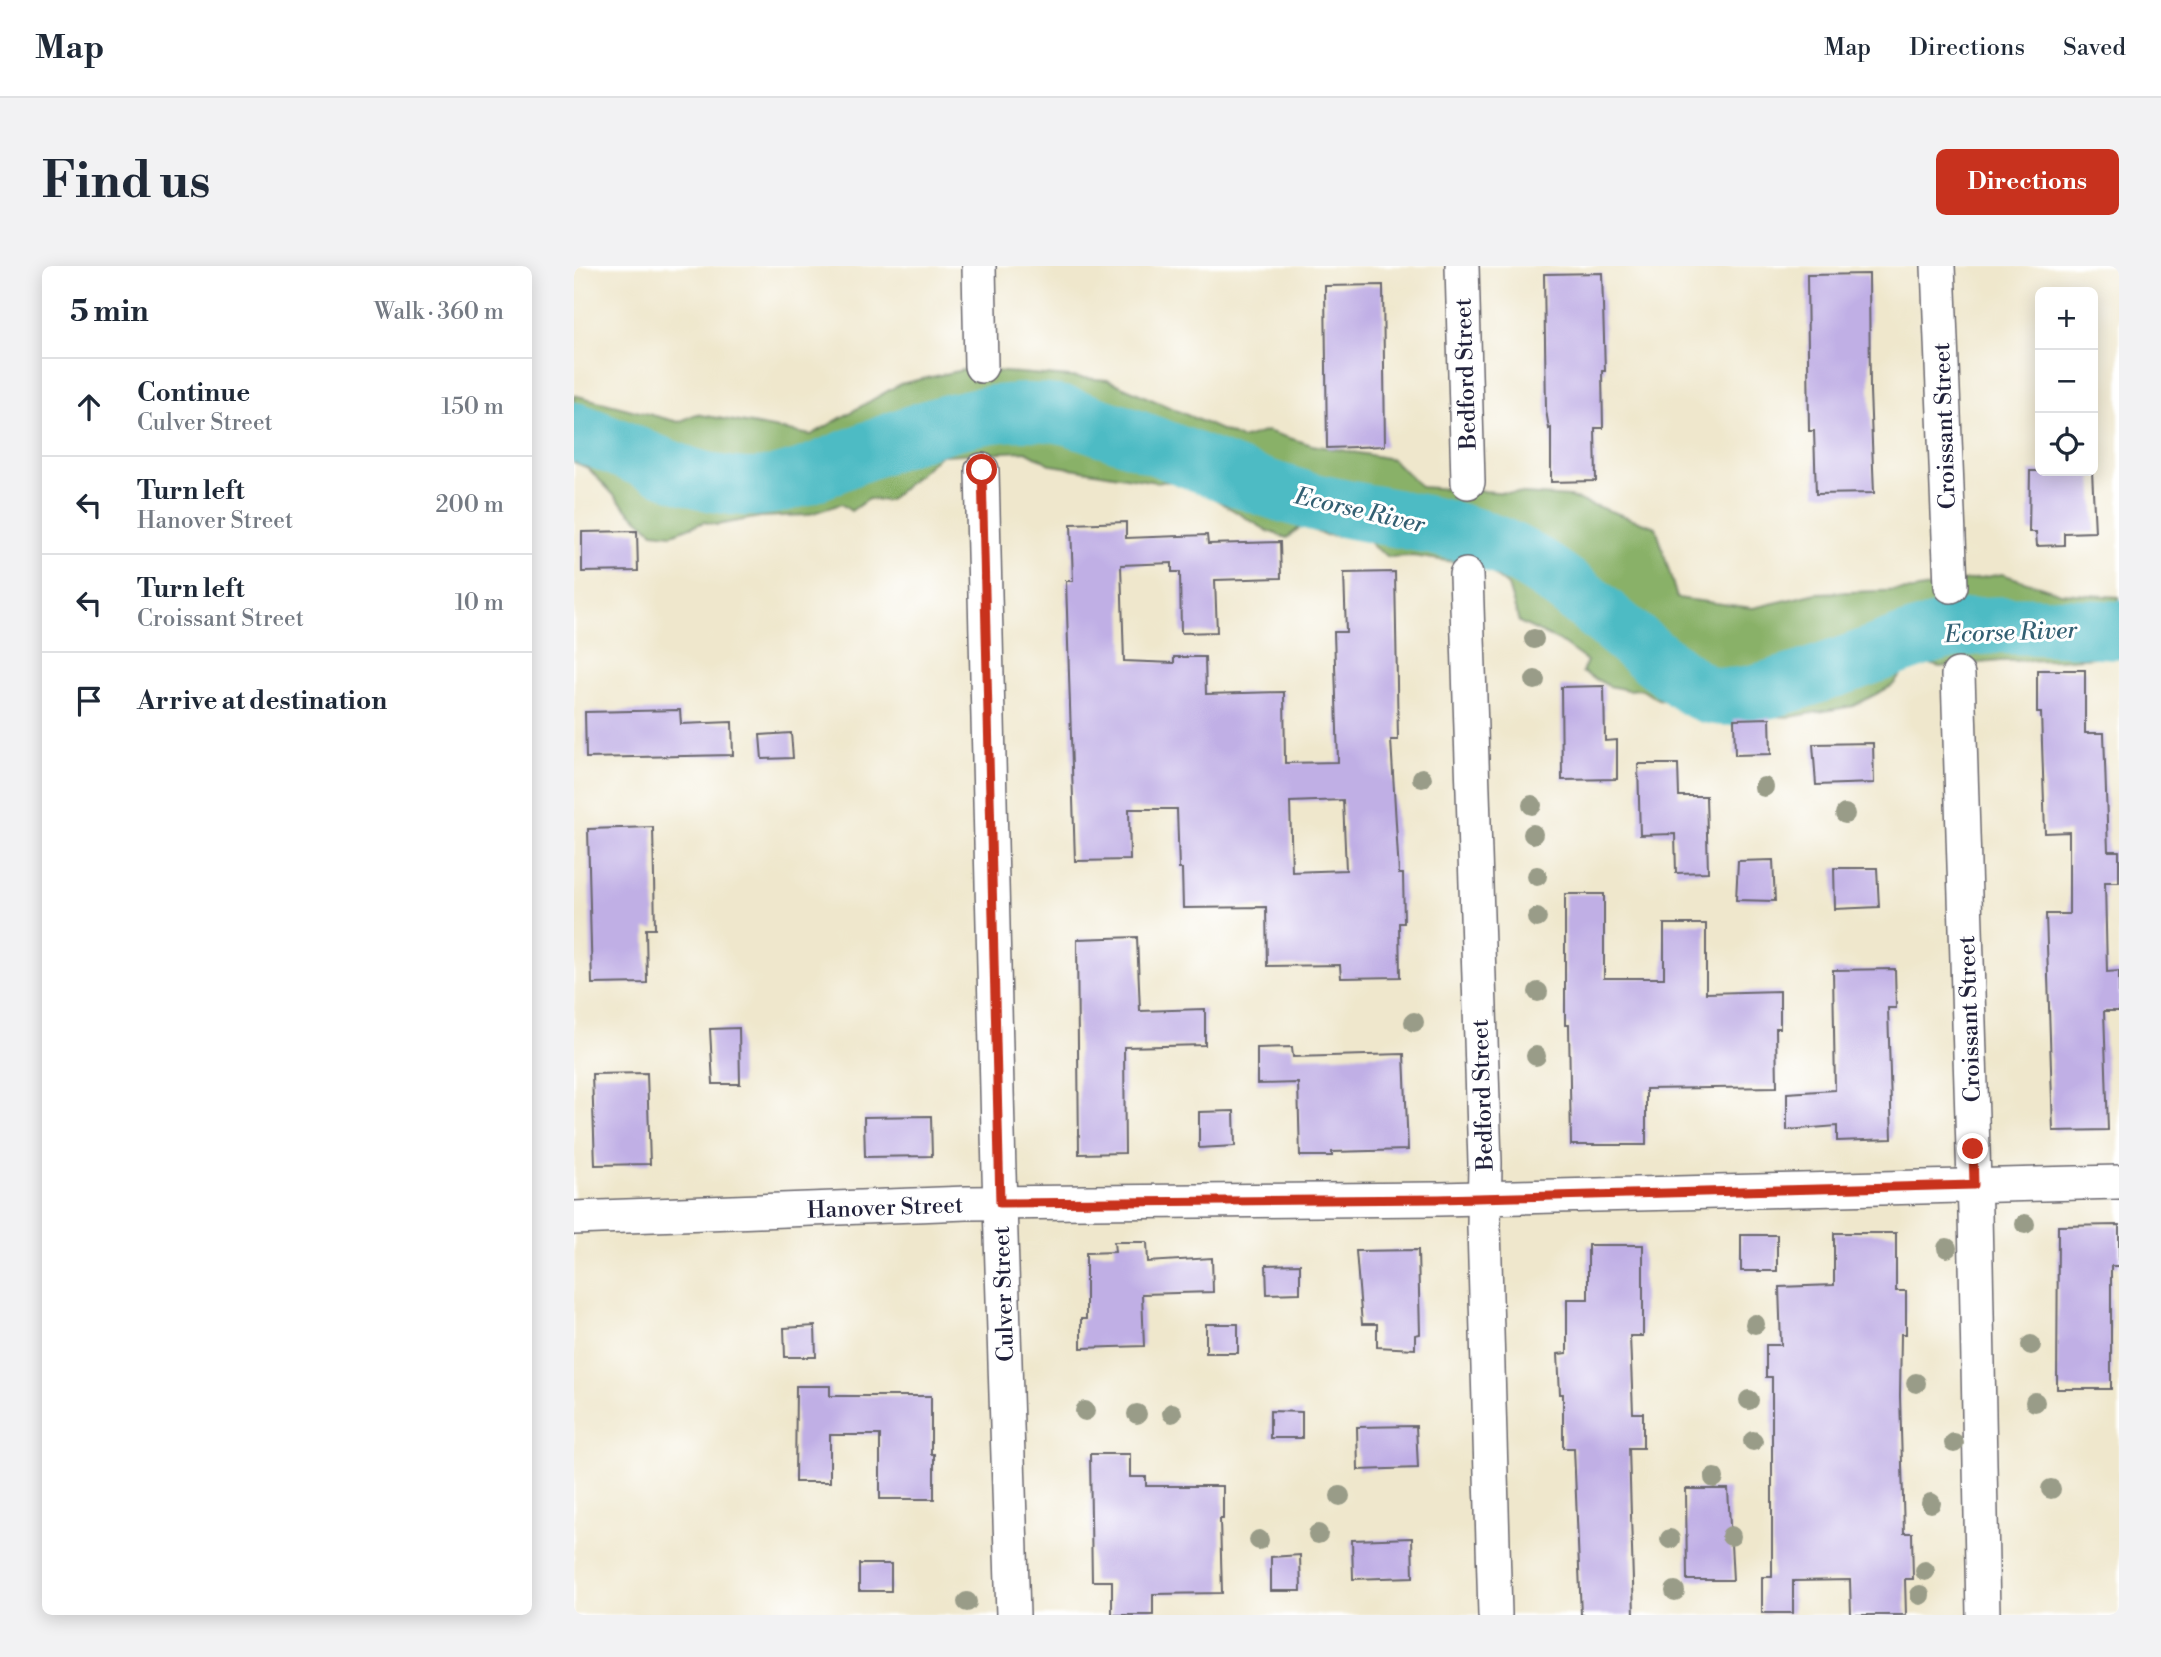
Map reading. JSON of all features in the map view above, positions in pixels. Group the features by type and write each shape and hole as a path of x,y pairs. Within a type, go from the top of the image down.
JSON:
{"street":[{"path":"979,266 981,366"},
{"name":"Bedford Street","path":"1462,266 1468,482"},
{"name":"Croissant Street","path":"1938,266 1951,586"},
{"name":"Culver Street","path":"982,470 1013,1615"},
{"name":"Bedford Street","path":"1466,575 1495,1615"},
{"name":"Croissant Street","path":"1958,675 1974,1185 1983,1615"},
{"name":"Hanover Street","path":"574,1218 1000,1203 1485,1196 2119,1182"}],"green space":[{"path":"967,369 1108,380 1241,439 1267,431 1312,445 1392,459 1421,487 1570,497 1656,527 1677,598 1753,608 1817,593 1913,590 2002,574 2061,593 2119,597 2119,655 1940,667 1913,660 1892,686 1853,706 1790,717 1708,712 1658,699 1640,689 1628,690 1609,686 1582,672 1587,661 1559,641 1519,622 1508,586 1483,566 1412,556 1389,557 1364,537 1323,535 1303,525 1287,538 1268,531 1185,481 1156,482 1052,465 1026,451 941,455 888,501 868,499 851,511 841,504 807,515 760,517 717,525 704,522 672,534 653,532 588,468 574,462 574,395 679,422 696,414 811,435 900,384"}],"building":[{"path":"1602,273 1605,371 1602,371 1603,428 1595,428 1596,481 1551,482 1551,428 1549,429 1546,410 1544,274"},
{"path":"1869,274 1874,493 1816,494 1814,431 1809,431 1807,275"},
{"path":"1383,285 1385,446 1327,448 1325,286"},
{"path":"2030,471 2035,471 2035,476 2092,476 2095,532 2064,533 2064,545 2037,546 2036,532 2029,532"},
{"path":"1126,522 1126,538 1207,535 1208,544 1280,542 1281,578 1215,580 1217,632 1181,633 1180,572 1172,572 1172,563 1121,565 1124,661 1174,663 1174,657 1205,657 1206,694 1284,692 1285,763 1338,762 1334,632 1346,632 1344,573 1395,572 1398,740 1391,740 1399,874 1403,874 1404,923 1399,923 1400,977 1341,978 1340,965 1267,966 1266,907 1183,908 1177,809 1129,809 1130,860 1075,861 1066,581 1073,581 1071,524","holes":["1343,800 1346,870 1292,872 1290,802"]},
{"path":"637,531 638,571 582,572 582,532"},
{"path":"2037,670 2085,670 2085,733 2104,733 2108,851 2119,851 2119,882 2105,882 2107,972 2119,971 2119,1011 2104,1011 2108,1130 2053,1131 2046,914 2069,914 2069,832 2045,833 2041,713 2037,713"},
{"path":"1604,686 1605,741 1617,740 1617,779 1562,780 1561,687"},
{"path":"680,710 681,724 732,722 733,755 586,758 585,712"},
{"path":"1770,718 1771,754 1735,755 1734,719"},
{"path":"791,733 793,758 762,759 760,735"},
{"path":"1873,743 1874,783 1816,785 1813,744"},
{"path":"1638,764 1678,764 1679,796 1706,796 1708,872 1676,873 1675,834 1640,835"},
{"path":"653,827 655,929 646,929 647,983 592,984 588,829"},
{"path":"1773,860 1775,901 1736,900 1738,861"},
{"path":"1834,868 1877,868 1879,907 1835,909"},
{"path":"1565,894 1604,894 1604,978 1664,978 1664,924 1706,924 1706,993 1780,991 1780,1028 1776,1028 1777,1087 1646,1089 1646,1145 1571,1145 1569,1025 1565,1025"},
{"path":"1137,937 1140,1011 1205,1009 1205,1045 1124,1047 1125,1153 1079,1154 1077,939"},
{"path":"1895,969 1896,1008 1888,1008 1892,1139 1837,1141 1837,1126 1787,1130 1787,1093 1835,1090 1833,970"},
{"path":"739,1028 740,1084 713,1084 710,1029"},
{"path":"1292,1047 1293,1057 1404,1054 1408,1150 1332,1152 1332,1156 1300,1156 1298,1083 1257,1084 1257,1048"},
{"path":"647,1073 650,1164 595,1165 592,1074"},
{"path":"1234,1111 1235,1146 1199,1148 1199,1112"},
{"path":"931,1116 932,1156 865,1157 864,1117"},
{"path":"2119,1225 2119,1266 2111,1266 2111,1389 2057,1389 2058,1226"},
{"path":"1834,1233 1896,1233 1896,1291 1906,1291 1906,1334 1901,1334 1900,1396 1904,1533 1912,1533 1913,1579 1905,1579 1906,1615 1851,1615 1850,1580 1793,1581 1793,1613 1762,1613 1762,1577 1772,1577 1772,1377 1766,1377 1766,1345 1781,1345 1779,1287 1834,1285"},
{"path":"1741,1235 1777,1235 1777,1271 1741,1271"},
{"path":"1114,1242 1147,1242 1148,1262 1212,1258 1213,1292 1142,1294 1144,1346 1081,1348 1081,1319 1086,1319 1086,1253 1115,1252"},
{"path":"1588,1245 1643,1245 1643,1336 1630,1336 1633,1413 1643,1413 1643,1448 1629,1448 1634,1615 1581,1615 1574,1448 1563,1448 1563,1394 1560,1394 1558,1354 1567,1353 1567,1299 1588,1299"},
{"path":"1418,1250 1420,1334 1415,1335 1415,1349 1377,1347 1377,1324 1362,1324 1356,1251"},
{"path":"1300,1264 1300,1293 1267,1294 1266,1265"},
{"path":"1206,1324 1238,1324 1238,1353 1206,1353"},
{"path":"815,1326 816,1357 785,1357 784,1328"},
{"path":"796,1386 830,1386 830,1396 931,1396 934,1499 880,1499 880,1435 830,1435 830,1482 795,1482"},
{"path":"1270,1411 1302,1412 1302,1438 1270,1438"},
{"path":"1416,1426 1418,1468 1358,1470 1357,1427"},
{"path":"1090,1454 1130,1454 1130,1477 1146,1477 1146,1486 1223,1486 1223,1519 1220,1519 1222,1593 1153,1594 1153,1615 1112,1615 1112,1581 1092,1581"},
{"path":"1686,1489 1728,1489 1733,1580 1687,1580"},
{"path":"1412,1538 1413,1577 1353,1579 1352,1540"},
{"path":"1300,1555 1301,1591 1271,1591 1271,1557"},
{"path":"859,1564 891,1564 891,1591 859,1591"}],"waterway":[{"name":"Ecorse River","path":"574,431 701,480 723,485 759,487 799,478 950,422 1003,413 1030,412 1069,416 1274,491 1326,505 1442,528 1497,545 1560,581 1696,689 1716,696 1757,693 1951,630 1999,625 2119,630"}],"route":[{"path":"982,470 1000,1203 1439,1199 1974,1185 1973,1149"}]}
